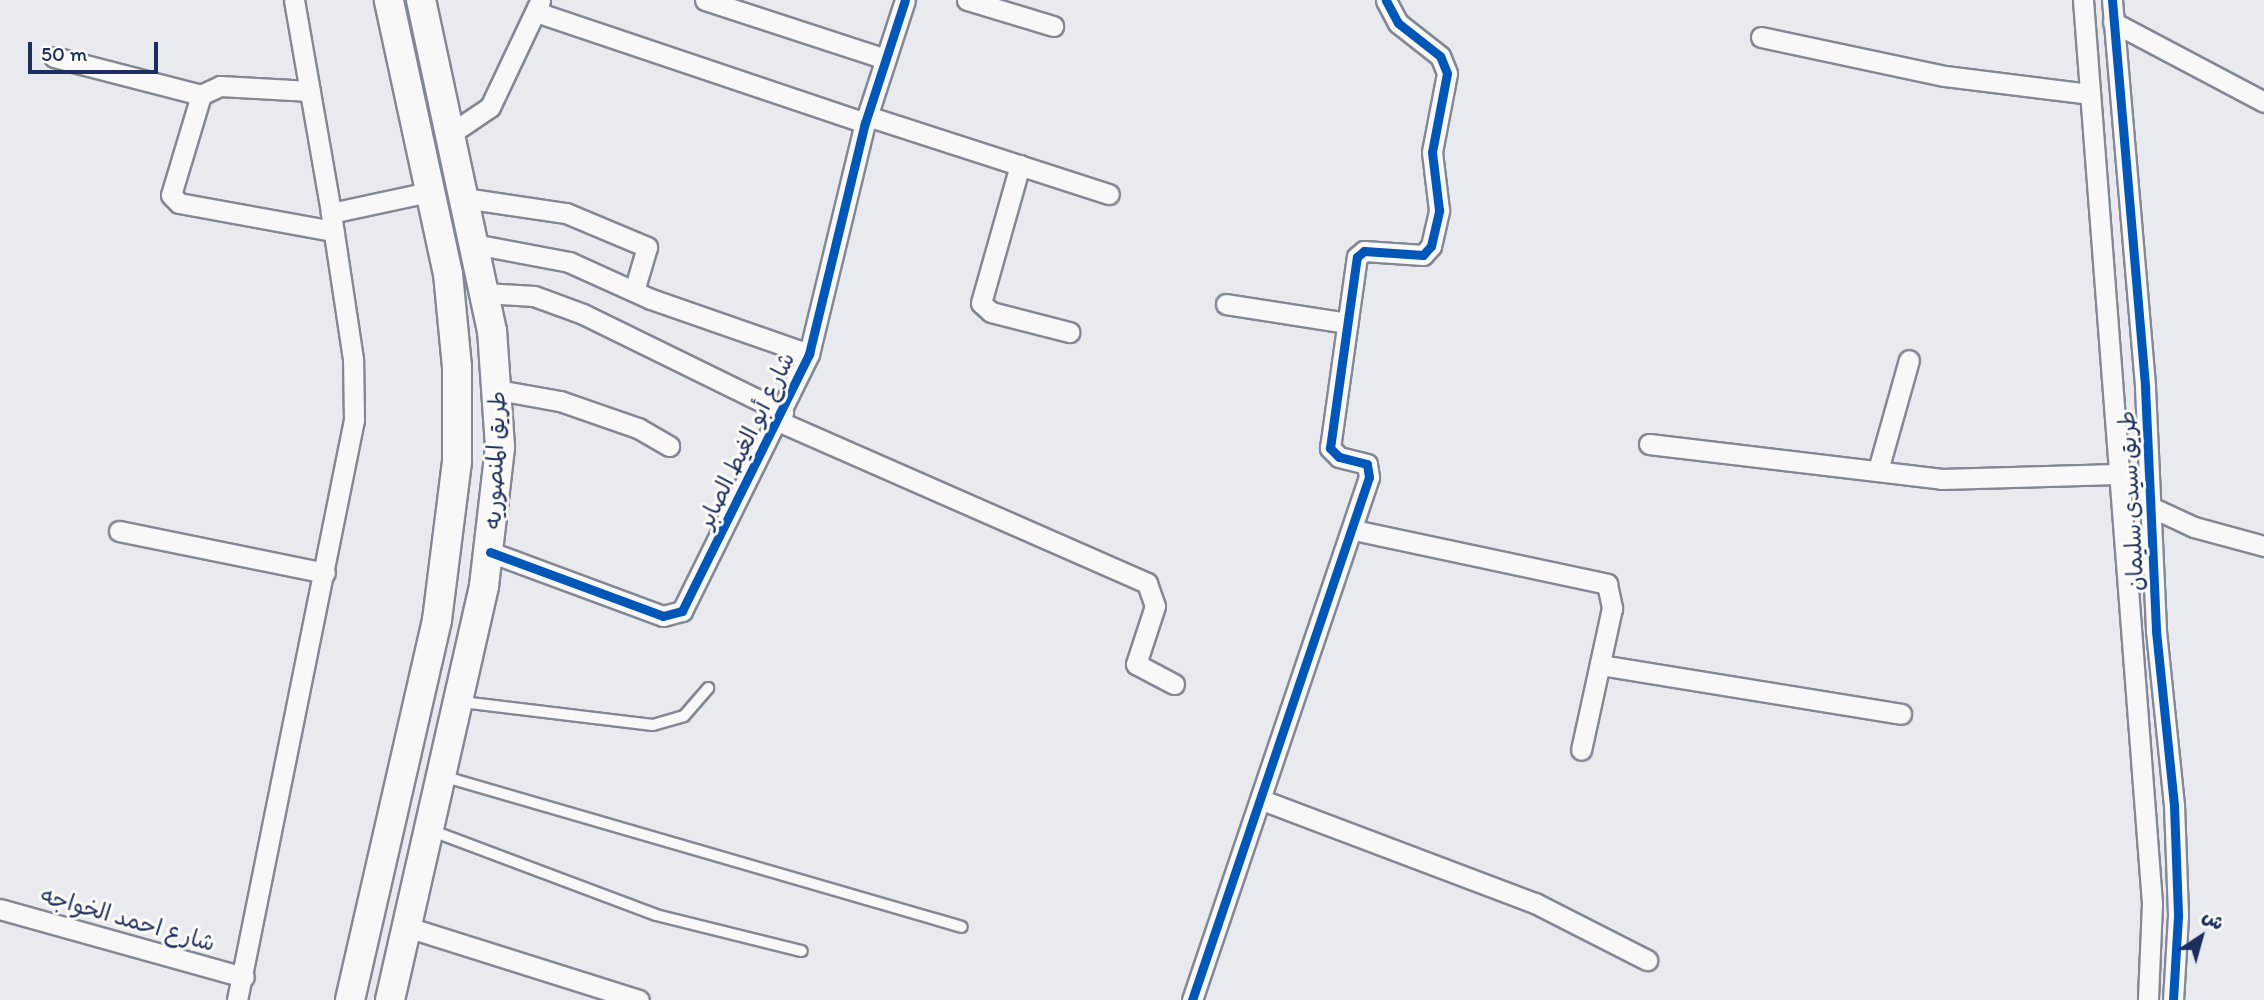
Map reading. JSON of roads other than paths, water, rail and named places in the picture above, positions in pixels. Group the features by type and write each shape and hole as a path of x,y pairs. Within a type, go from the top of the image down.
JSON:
{"main road":[{"name":"طريق المنصوريه","path":"349,1000 436,620 454,509 458,414 449,286 422,193 389,0"},
{"name":"طريق المنصوريه","path":"390,1000 474,629 490,552 498,486 498,390 484,293 421,0"},
{"path":"436,620 474,629"}],"street":[{"path":"237,1000 244,977 354,420 353,359 295,0"},
{"path":"705,0 886,59"},
{"name":"شارع أبو الغيط الصابر","path":"490,552 663,616 677,616 781,416 809,354 866,119 905,0"},
{"path":"967,0 1053,26"},
{"path":"1192,1000 1354,530 1370,470 1330,448 1359,253 1423,256 1431,246 1439,210 1432,152 1447,73 1440,56 1398,23 1387,0"},
{"name":"طريق سيدى سليمان","path":"2083,0 2117,474 2152,902 2148,1000"},
{"name":"طريق سيدى سليمان","path":"2112,0 2174,805 2178,915 2173,1000"},
{"path":"450,134 490,107 538,6 866,119 1109,194"},
{"path":"2113,22 2264,102"},
{"path":"1761,37 1945,76 2089,93"},
{"path":"2086,49 2115,50"},
{"path":"54,57 201,95 220,86 310,91"},
{"path":"201,95 172,183 174,200 332,222 368,205 422,193"},
{"path":"1020,165 981,303 991,312 1069,332"},
{"path":"464,198 566,213 647,247 634,291"},
{"path":"474,244 569,262 634,291 809,354"},
{"path":"484,293 534,296 583,314 781,416 1147,583 1155,606 1136,664 1174,684"},
{"path":"1226,304 1348,323"},
{"path":"1878,470 1909,360"},
{"path":"498,390 560,401 669,446"},
{"path":"1649,444 1942,479 2117,474"},
{"path":"2151,507 2194,527 2264,546"},
{"path":"1354,530 1606,584 1612,608 1581,750"},
{"path":"119,531 325,573"},
{"path":"1600,665 1901,714"},
{"path":"1262,800 1535,903 1647,960"},
{"name":"شارع احمد الخواجه","path":"0,909 244,977"},
{"path":"407,927 639,1000"}],"lane":[{"path":"458,701 653,725 684,716 708,688"},
{"path":"442,776 962,927"},
{"path":"429,830 656,915 802,951"}]}
